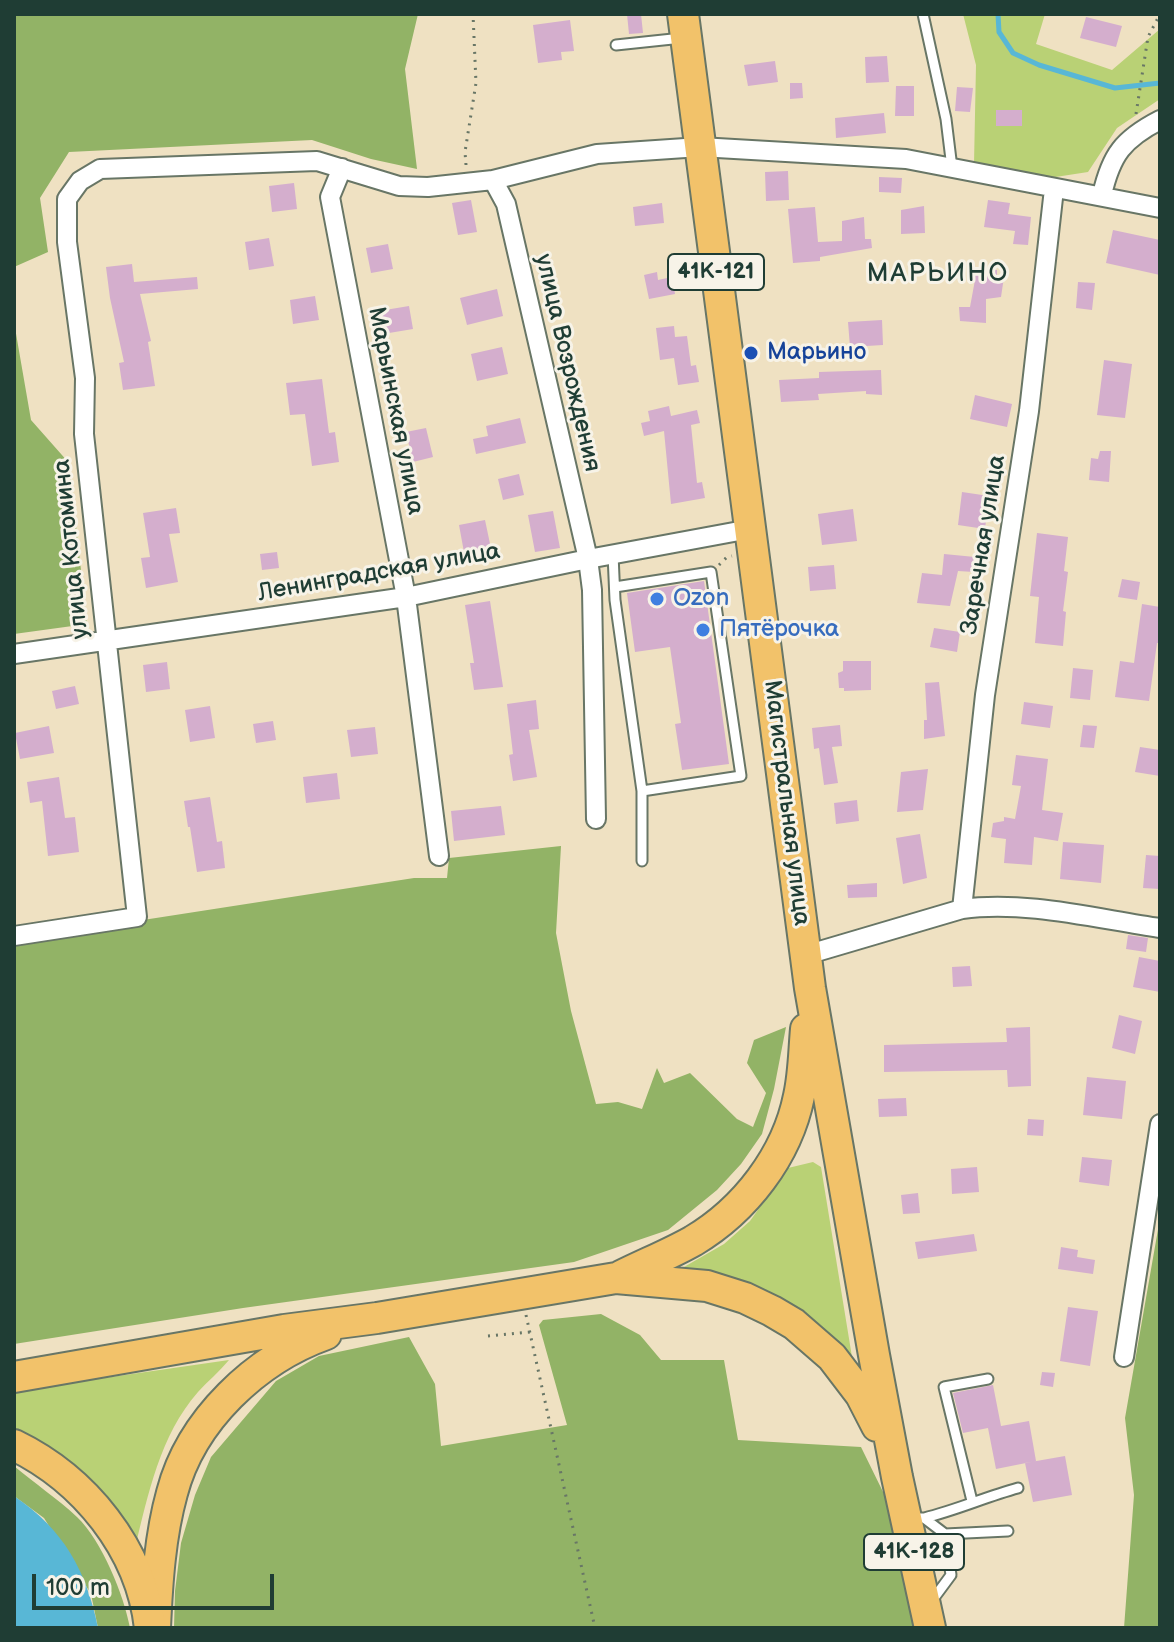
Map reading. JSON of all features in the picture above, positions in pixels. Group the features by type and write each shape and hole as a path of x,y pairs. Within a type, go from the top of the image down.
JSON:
{"main road":[{"name":"Магистральная улица","path":"684,26 810,988 847,1211 897,1477"},
{"path":"616,1278 694,1240 713,1227 753,1190 772,1164 791,1126 799,1097 810,988"},
{"path":"14,1377 284,1330 377,1318 616,1278 707,1286 745,1298 794,1324 832,1357 855,1385 874,1419 897,1477"},
{"path":"152,1628 172,1491 183,1464 215,1413 247,1379 296,1346 377,1318"},
{"path":"14,1445 52,1467 98,1509 137,1576 152,1628"},
{"name":"41К-128","path":"897,1477 915,1518 928,1618"}],"street":[{"path":"1102,195 1107,170 1123,143 1160,120"},
{"path":"342,168 399,186 428,187 493,180 597,154 700,147 906,159 1160,208"},
{"name":"улица Котомина","path":"14,936 137,917 84,434 85,378 67,242 67,199 80,181 100,169 317,161 342,168"},
{"name":"Марьинская улица","path":"342,168 330,197 406,597 439,856"},
{"name":"улица Возрождения","path":"493,180 506,204 588,559 592,590 596,819"},
{"name":"Заречная улица","path":"962,909 985,695 1029,411 1054,189"},
{"name":"Ленинградская улица","path":"14,654 406,597 750,529"},
{"path":"806,955 962,909 984,906 1018,907 1160,928"},
{"path":"1124,1357 1160,1124"}],"lane":[{"path":"923,14 946,119 952,168"},
{"path":"616,45 684,26"},
{"path":"613,554 642,791 642,861"},
{"path":"615,587 711,572 741,776 642,791"},
{"path":"972,1501 944,1387 988,1379"},
{"path":"915,1518 965,1508 972,1501 1018,1488"},
{"path":"915,1518 945,1534 1008,1531"},
{"path":"928,1618 951,1575 945,1534"}],"path":[{"path":"473,14 476,83 465,152 466,165 493,180"},
{"path":"1141,90 1148,37 1160,14"},
{"path":"488,1336 530,1332 595,1628"}],"green space":[{"path":"14,14 418,14 405,69 417,169 371,159 312,140 69,152 40,198 48,252 14,267"},
{"path":"963,14 1045,14 1036,44 1112,70 1160,29 1160,99 1117,128 1088,172 1049,178 974,164 976,65"},
{"path":"14,322 31,420 69,463 87,624 14,634"},
{"path":"561,846 556,933 571,1011 596,1104 618,1102 642,1109 657,1068 664,1083 690,1073 737,1119 753,1127 766,1093 747,1063 754,1040 786,1027 762,1134 741,1164 717,1190 668,1230 574,1262 243,1308 14,1344 14,940 414,878 447,878 449,858"},
{"path":"813,1162 821,1167 852,1357 811,1320 749,1287 684,1267 724,1244 750,1221 788,1168"},
{"path":"1160,1218 1160,1628 1124,1628 1134,1495 1125,1418"},
{"path":"601,1314 640,1335 661,1360 724,1360 738,1440 861,1447 886,1498 916,1628 174,1628 181,1543 195,1495 211,1457 276,1381 319,1356 409,1337 435,1384 441,1446 567,1425 539,1325 543,1320"},
{"path":"229,1360 198,1392 174,1427 157,1466 135,1548 14,1433 14,1391"},
{"path":"14,1466 70,1510 86,1527 111,1569 130,1628 98,1628 91,1594 44,1518 14,1496"}],"water":[{"path":"14,1496 47,1523 70,1553 87,1588 98,1628 14,1628"}],"building":[{"path":"627,14 641,14 643,33 629,34"},
{"path":"1086,17 1122,26 1116,47 1080,38"},
{"path":"570,20 574,51 561,52 562,60 538,63 533,25"},
{"path":"887,56 889,82 866,83 865,57"},
{"path":"775,61 778,82 748,86 744,65"},
{"path":"790,83 802,83 803,98 790,99"},
{"path":"896,86 914,86 914,116 895,116"},
{"path":"957,87 973,88 970,112 955,111"},
{"path":"996,110 1022,110 1022,126 996,126"},
{"path":"884,113 886,133 836,138 835,118"},
{"path":"788,171 789,200 766,201 765,172"},
{"path":"879,177 902,178 901,193 879,192"},
{"path":"294,183 297,209 272,212 269,186"},
{"path":"471,200 477,232 458,235 452,203"},
{"path":"988,200 1010,203 1008,214 1031,217 1028,245 1013,244 1015,231 984,227"},
{"path":"662,203 664,223 635,226 633,207"},
{"path":"924,206 925,233 901,234 901,210"},
{"path":"815,207 818,242 842,241 842,221 864,217 865,239 871,239 872,248 820,257 820,261 793,263 788,209"},
{"path":"1113,230 1160,240 1160,275 1106,263"},
{"path":"269,238 274,266 249,270 245,242"},
{"path":"388,244 393,269 371,273 366,248"},
{"path":"132,264 134,282 197,277 198,289 140,294 151,341 148,342 155,386 123,390 119,363 124,362 106,267"},
{"path":"971,267 997,270 997,276 1004,277 1001,297 986,299 986,323 960,321 959,307 970,307 975,280 970,279"},
{"path":"657,272 658,280 672,277 675,294 649,299 644,275"},
{"path":"1078,282 1095,283 1092,310 1076,308"},
{"path":"497,289 503,316 467,325 460,298"},
{"path":"315,296 319,320 293,324 290,300"},
{"path":"409,306 413,329 383,334 379,311"},
{"path":"882,320 883,345 850,347 848,322"},
{"path":"674,326 675,337 687,336 691,366 696,365 699,382 678,385 674,358 660,360 656,328"},
{"path":"502,347 508,374 477,381 471,354"},
{"path":"1104,360 1132,364 1125,418 1097,415"},
{"path":"881,370 882,395 866,394 866,391 818,394 819,400 781,402 779,380 819,378 819,372"},
{"path":"322,379 329,433 335,432 339,462 312,466 305,414 290,415 286,383"},
{"path":"975,395 1012,404 1007,427 970,419"},
{"path":"669,406 671,416 697,410 700,423 691,425 697,483 702,482 705,498 671,504 664,431 644,436 641,423 650,421 648,411"},
{"path":"520,418 526,443 476,454 473,439 488,436 486,426"},
{"path":"426,428 433,457 413,462 406,432"},
{"path":"1100,451 1111,451 1109,482 1089,480 1091,458 1098,459"},
{"path":"519,474 524,495 503,500 498,479"},
{"path":"962,492 989,496 985,529 958,525"},
{"path":"176,508 180,533 169,534 178,582 146,588 141,558 150,557 143,513"},
{"path":"853,509 857,541 822,545 818,514"},
{"path":"553,511 560,548 535,552 528,515"},
{"path":"485,520 493,558 466,563 459,525"},
{"path":"1037,533 1068,537 1064,571 1068,572 1063,646 1035,643 1039,597 1030,596"},
{"path":"277,552 279,568 262,570 260,554"},
{"path":"944,554 975,557 974,572 958,571 950,606 917,603 922,573 942,575"},
{"path":"834,565 836,589 810,591 808,567"},
{"path":"1122,579 1140,582 1137,600 1118,597"},
{"path":"704,581 729,764 682,770 675,724 681,723 670,647 635,652 627,593"},
{"path":"490,601 503,687 474,690 470,663 474,663 465,605"},
{"path":"1142,604 1160,607 1160,643 1157,643 1149,701 1115,697 1120,661 1134,663"},
{"path":"934,628 960,632 957,652 930,647"},
{"path":"843,661 871,661 871,690 844,691 844,688 839,688 838,673 843,671"},
{"path":"167,662 170,689 146,692 143,665"},
{"path":"1073,668 1093,670 1090,700 1070,698"},
{"path":"939,682 945,736 924,739 924,720 927,720 925,683"},
{"path":"75,686 79,704 56,709 52,691"},
{"path":"536,700 539,729 529,730 537,777 513,781 507,704"},
{"path":"1024,702 1053,706 1050,728 1021,724"},
{"path":"210,706 215,738 190,742 185,710"},
{"path":"273,721 276,740 256,743 253,724"},
{"path":"840,725 842,746 832,747 838,783 824,785 819,748 814,749 812,728"},
{"path":"1083,725 1097,726 1094,748 1080,747"},
{"path":"49,726 54,753 20,759 15,733"},
{"path":"375,727 378,754 351,757 347,730"},
{"path":"1140,747 1160,750 1160,776 1135,772"},
{"path":"1016,755 1048,759 1042,810 1063,813 1058,841 1034,837 1032,865 1004,863 1006,839 991,837 993,823 1004,821 1004,817 1015,819 1021,786 1012,785"},
{"path":"928,769 923,810 897,812 901,772"},
{"path":"337,773 340,799 306,803 303,777"},
{"path":"59,777 65,818 75,817 79,852 48,856 42,801 30,803 27,782"},
{"path":"210,797 217,842 222,841 225,868 197,872 184,801"},
{"path":"857,800 859,821 836,824 834,803"},
{"path":"501,806 505,835 454,841 451,811"},
{"path":"920,834 927,878 903,884 896,838"},
{"path":"1063,842 1104,845 1101,883 1060,879"},
{"path":"1146,855 1160,856 1160,889 1143,888"},
{"path":"877,883 877,897 848,898 847,885"},
{"path":"1128,935 1148,938 1146,952 1126,949"},
{"path":"1139,957 1160,961 1160,992 1133,987"},
{"path":"970,966 972,986 953,987 952,967"},
{"path":"1119,1015 1142,1021 1135,1054 1112,1048"},
{"path":"1030,1027 1031,1086 1008,1087 1007,1070 884,1072 884,1045 1007,1042 1006,1028"},
{"path":"1087,1077 1126,1081 1122,1119 1083,1115"},
{"path":"906,1098 907,1116 879,1117 878,1099"},
{"path":"1028,1119 1044,1120 1043,1136 1027,1135"},
{"path":"1082,1157 1112,1160 1109,1186 1079,1182"},
{"path":"977,1167 979,1192 952,1194 951,1169"},
{"path":"918,1193 920,1213 903,1214 901,1195"},
{"path":"974,1234 977,1251 918,1259 915,1242"},
{"path":"1061,1247 1078,1250 1077,1257 1095,1260 1093,1274 1058,1269"},
{"path":"1068,1307 1098,1311 1090,1366 1060,1361"},
{"path":"1042,1372 1055,1373 1053,1387 1040,1385"},
{"path":"993,1385 1001,1426 1029,1421 1036,1461 996,1469 988,1428 963,1433 953,1393"},
{"path":"1065,1456 1072,1495 1033,1502 1025,1463"}],"waterway":[{"path":"998,14 999,32 1013,53 1039,65 1115,88 1160,83"}],"place":[{"name":"Марьино","path":"751,353"},
{"name":"Ozon","path":"657,599"},
{"name":"Пятёрочка","path":"703,630"}],"district":[{"name":"МАРЬИНО","path":"938,274"}]}
